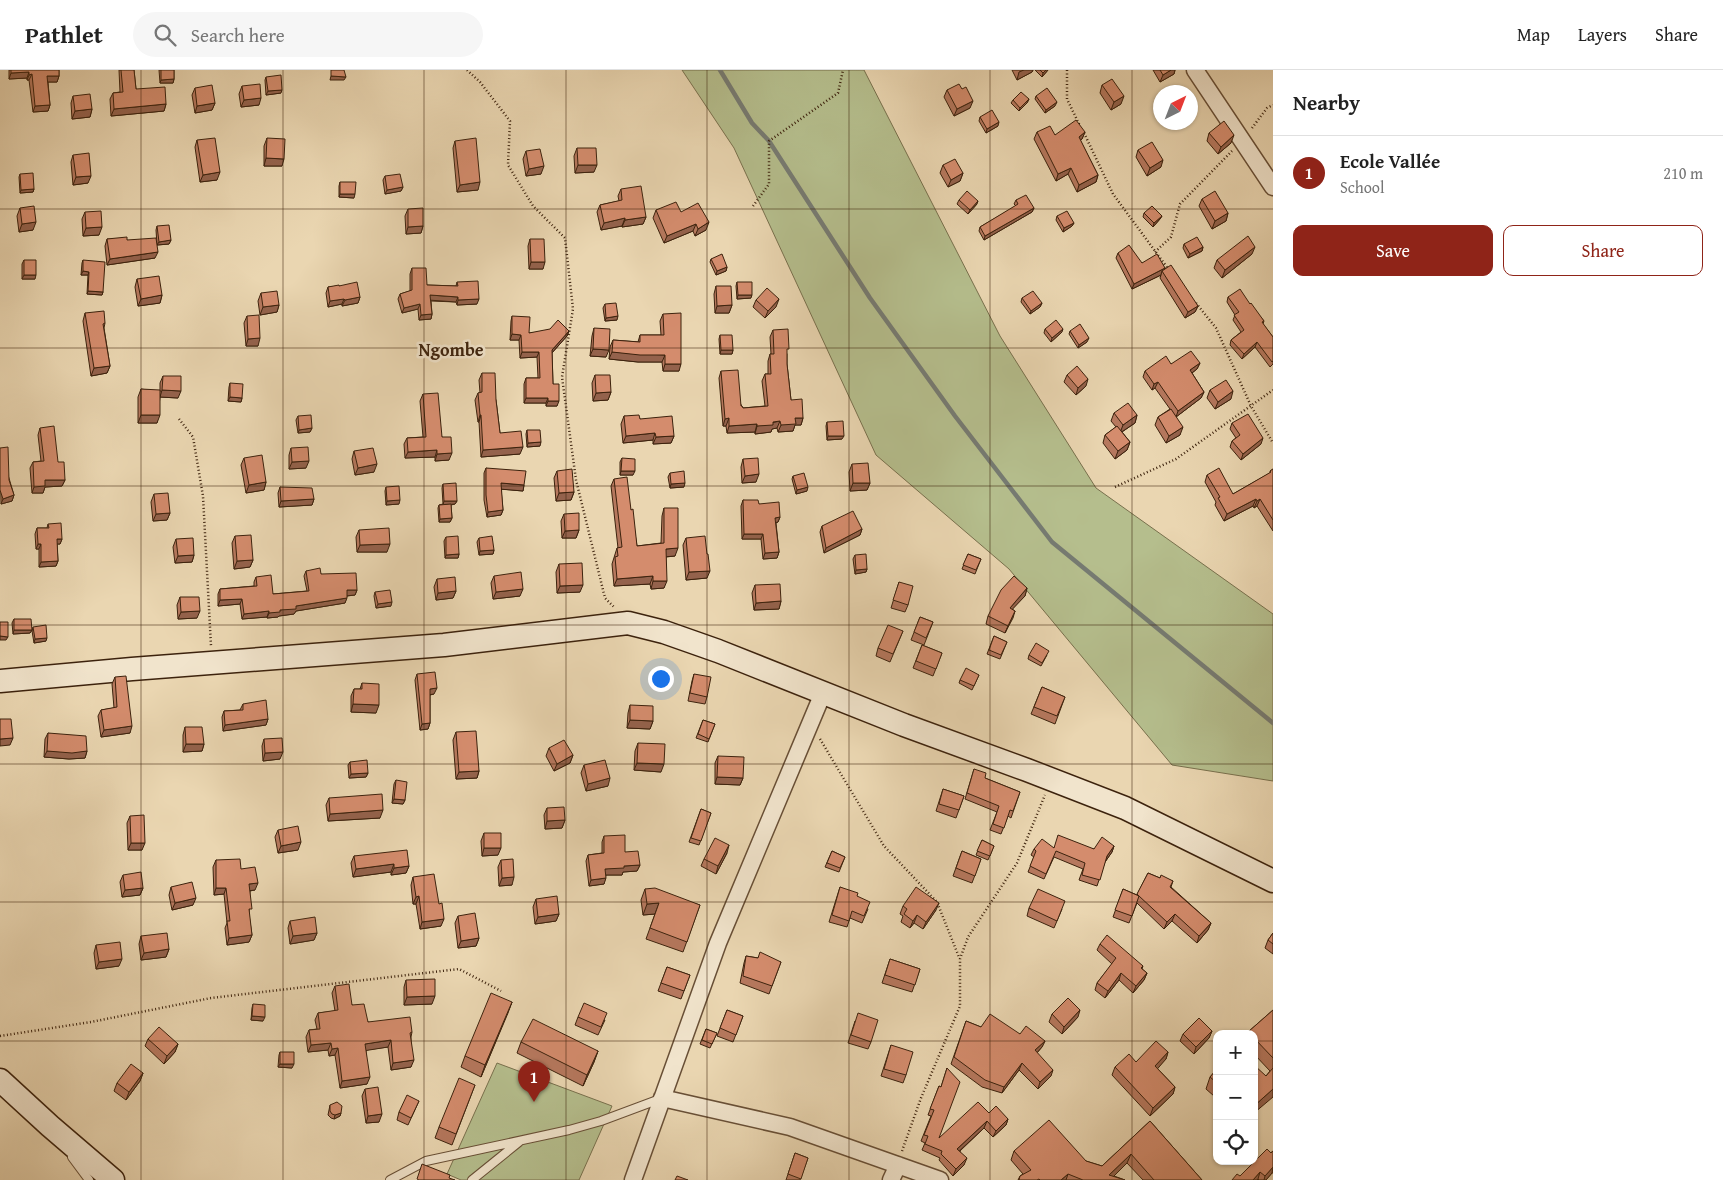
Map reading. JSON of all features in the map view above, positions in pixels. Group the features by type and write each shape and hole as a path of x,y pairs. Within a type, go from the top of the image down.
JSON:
{"street":[{"path":"1195,70 1273,187"},
{"path":"0,681 444,645 628,623 664,632 718,651 957,745 1052,779 1125,808 1273,882"},
{"path":"633,1180 718,943 823,693"},
{"path":"0,1080 113,1180"},
{"path":"662,1098 790,1127 940,1180"},
{"path":"891,1180 898,1165"}],"lane":[{"path":"390,1180 426,1160 601,1121 662,1098"},
{"path":"50,1126 89,1180"},
{"path":"472,1180 521,1140"}],"path":[{"path":"467,70 480,82 510,121 508,165 533,206 565,238 574,309 562,377 576,480 605,598 628,623"},
{"path":"753,206 769,184 769,141 838,93 844,70"},
{"path":"1067,70 1067,99 1113,194 1154,252 1173,275"},
{"path":"1154,252 1171,236 1180,204 1242,140 1268,108 1273,105"},
{"path":"1192,298 1216,328 1251,406 1273,443"},
{"path":"1115,487 1176,459 1273,390"},
{"path":"179,419 193,437 204,496 212,663"},
{"path":"811,725 884,846 937,902 960,959"},
{"path":"898,1165 921,1098 960,1006 960,959 968,936 1017,863 1052,779"},
{"path":"0,1036 92,1022 212,998 459,969 501,991"}],"green space":[{"path":"682,70 864,70 1000,336 1096,488 1273,614 1273,781 1172,765 1009,569 876,455 734,148"},
{"path":"497,1063 612,1106 579,1180 461,1180 447,1174"}],"building":[{"path":"11,70 59,70 59,76 47,76 50,105 35,106 32,74 29,75 29,72 11,73"},
{"path":"121,70 134,70 136,89 165,87 166,104 114,109 113,93 123,92"},
{"path":"161,70 174,70 174,79 161,80"},
{"path":"331,70 344,70 346,77 331,76"},
{"path":"1160,70 1171,70 1163,75"},
{"path":"281,75 282,90 268,91 266,77"},
{"path":"1112,79 1124,96 1114,102 1102,85"},
{"path":"260,84 261,98 244,100 242,86"},
{"path":"959,84 962,89 966,87 973,101 957,109 947,90"},
{"path":"212,85 215,103 197,106 195,88"},
{"path":"1047,88 1057,102 1046,110 1036,96"},
{"path":"1021,92 1029,99 1020,108 1013,100"},
{"path":"90,94 92,109 75,111 73,96"},
{"path":"992,110 999,122 987,129 980,117"},
{"path":"1076,120 1085,132 1079,137 1098,175 1079,185 1071,168 1058,174 1037,132 1050,126 1055,135"},
{"path":"1224,121 1234,135 1221,147 1209,133"},
{"path":"215,138 220,172 203,175 197,140"},
{"path":"267,138 285,139 284,159 266,158"},
{"path":"476,138 480,182 460,185 455,141"},
{"path":"1152,142 1163,160 1150,168 1138,150"},
{"path":"577,148 596,148 597,165 578,165"},
{"path":"540,149 544,166 529,169 526,151"},
{"path":"89,153 91,176 76,177 73,155"},
{"path":"955,159 963,173 951,180 943,165"},
{"path":"33,173 34,189 21,190 20,174"},
{"path":"400,174 403,187 387,190 385,176"},
{"path":"340,182 356,182 355,194 340,194"},
{"path":"641,186 646,217 625,220 625,218 604,223 600,205 622,200 621,189"},
{"path":"967,191 978,201 970,210 959,200"},
{"path":"1215,191 1228,213 1215,221 1202,199"},
{"path":"1026,195 1034,208 985,236 980,227 1018,204 1016,200"},
{"path":"676,202 681,212 698,203 709,222 698,229 696,224 667,236 656,210"},
{"path":"34,206 36,222 22,224 20,208"},
{"path":"1152,206 1162,216 1154,223 1144,213"},
{"path":"423,208 423,226 408,227 408,209"},
{"path":"101,211 102,227 86,228 85,212"},
{"path":"1067,211 1074,223 1064,228 1057,216"},
{"path":"169,225 171,240 159,242 157,226"},
{"path":"1248,236 1255,247 1225,270 1217,260"},
{"path":"127,237 127,240 156,238 158,252 110,259 107,239"},
{"path":"1197,237 1203,247 1190,254 1184,244"},
{"path":"530,239 544,239 545,262 531,262"},
{"path":"1129,245 1142,263 1157,254 1165,268 1134,284 1118,253"},
{"path":"722,254 727,267 717,271 711,259"},
{"path":"24,260 36,260 36,275 24,275"},
{"path":"83,260 105,262 103,292 88,291 89,272 83,271"},
{"path":"1171,265 1198,306 1188,312 1162,271"},
{"path":"412,268 426,268 427,285 458,286 457,282 478,281 479,299 458,300 458,297 430,295 432,314 421,315 420,304 404,308 400,294 412,290"},
{"path":"159,276 162,295 141,299 137,279"},
{"path":"357,282 360,297 330,301 328,287"},
{"path":"737,282 752,282 752,295 738,295"},
{"path":"716,286 731,286 732,305 717,306"},
{"path":"767,288 779,299 768,311 756,300"},
{"path":"1240,289 1264,321 1262,322 1273,337 1272,362 1257,342 1244,354 1231,340 1244,330 1234,315 1239,312 1228,297"},
{"path":"277,291 279,305 263,307 261,293"},
{"path":"1033,291 1042,303 1031,311 1022,298"},
{"path":"616,303 618,316 606,318 605,304"},
{"path":"104,311 105,323 103,324 110,366 94,368 85,313"},
{"path":"681,313 681,364 665,364 665,355 612,352 613,340 640,342 640,335 664,335 663,314"},
{"path":"259,315 260,338 248,339 247,316"},
{"path":"512,316 530,317 529,333 550,329 558,320 569,331 552,350 553,384 559,384 559,401 548,401 548,398 526,398 526,378 540,378 539,352 522,352 521,335 512,334"},
{"path":"1056,320 1063,329 1052,338 1045,329"},
{"path":"1080,324 1089,338 1079,345 1070,331"},
{"path":"594,328 610,329 609,350 593,349"},
{"path":"788,329 789,349 787,349 787,364 791,400 802,399 803,418 795,418 796,424 781,425 780,421 773,422 773,425 729,426 729,418 725,419 721,371 738,370 741,406 743,408 768,406 765,374 771,374 770,354 774,354 773,330"},
{"path":"720,335 732,335 733,350 721,350"},
{"path":"1191,351 1200,363 1190,370 1204,392 1178,411 1158,382 1154,384 1145,371 1166,356 1171,364"},
{"path":"1077,366 1088,379 1078,388 1067,375"},
{"path":"482,373 495,373 500,433 521,431 523,447 483,450 478,393 482,392"},
{"path":"595,375 610,375 611,392 596,393"},
{"path":"163,376 181,376 181,391 162,390"},
{"path":"1226,380 1233,391 1218,402 1210,390"},
{"path":"230,383 243,384 242,398 230,397"},
{"path":"141,389 160,390 160,415 141,415"},
{"path":"438,393 442,437 451,437 452,453 437,454 437,450 408,452 407,438 426,437 423,394"},
{"path":"1128,403 1137,415 1123,425 1114,413"},
{"path":"1171,409 1183,427 1169,436 1158,417"},
{"path":"1248,414 1263,438 1243,454 1232,441 1240,435 1232,423"},
{"path":"311,415 312,428 299,430 298,416"},
{"path":"639,415 640,419 672,416 674,436 656,437 655,433 626,436 624,416"},
{"path":"843,421 844,436 828,436 827,422"},
{"path":"54,426 58,462 64,462 65,480 45,480 45,486 34,487 33,462 44,461 40,428"},
{"path":"1117,426 1130,442 1118,451 1105,435"},
{"path":"527,430 540,430 541,442 528,443"},
{"path":"8,447 9,480 14,495 3,499 0,490 0,448"},
{"path":"308,447 309,461 292,462 291,448"},
{"path":"373,448 377,464 358,468 354,451"},
{"path":"262,455 266,482 249,485 244,458"},
{"path":"622,458 635,459 635,471 621,471"},
{"path":"758,458 759,474 745,476 743,459"},
{"path":"868,463 870,483 853,483 852,464"},
{"path":"486,468 526,471 524,485 501,483 503,510 488,512"},
{"path":"1219,468 1233,494 1273,469 1273,520 1260,499 1257,501 1256,499 1227,514 1218,498 1220,497 1207,475"},
{"path":"572,469 574,492 559,493 557,471"},
{"path":"684,471 685,483 671,484 670,473"},
{"path":"804,473 808,487 797,490 793,476"},
{"path":"627,477 637,546 664,543 664,508 678,508 678,548 666,549 667,581 653,581 653,576 617,579 615,557 618,556 617,548 622,547 614,479"},
{"path":"456,483 457,501 444,501 443,484"},
{"path":"399,486 400,500 387,501 386,487"},
{"path":"280,487 312,488 314,499 281,501"},
{"path":"168,493 170,513 156,514 154,494"},
{"path":"743,500 758,500 759,504 779,502 780,517 775,518 779,552 765,553 763,534 744,534"},
{"path":"451,504 452,518 440,519 439,505"},
{"path":"853,511 862,529 826,548 822,526"},
{"path":"579,513 579,530 565,531 564,514"},
{"path":"61,523 62,539 57,539 58,561 41,562 41,544 38,544 37,528 49,528 48,524"},
{"path":"389,528 390,544 360,545 359,530"},
{"path":"251,535 253,560 237,561 235,536"},
{"path":"458,536 459,554 446,555 446,537"},
{"path":"492,536 494,550 480,551 479,538"},
{"path":"705,536 710,571 689,572 686,538"},
{"path":"193,538 194,555 178,556 176,539"},
{"path":"866,554 867,569 856,570 855,555"},
{"path":"968,554 981,559 976,570 963,565"},
{"path":"582,563 583,585 560,586 559,564"},
{"path":"320,568 321,574 356,573 357,590 347,590 347,598 296,606 296,609 269,613 269,611 244,614 242,599 220,600 220,589 257,586 256,577 271,575 273,594 309,591 306,571"},
{"path":"521,572 523,589 496,592 494,576"},
{"path":"1014,576 1027,588 1010,608 1015,611 1008,626 988,616 1001,590"},
{"path":"455,577 456,591 438,593 437,579"},
{"path":"899,582 913,586 908,605 893,600"},
{"path":"780,584 781,601 756,603 755,585"},
{"path":"390,590 392,602 378,604 375,592"},
{"path":"180,597 199,597 200,611 181,612"},
{"path":"920,617 933,622 926,638 914,632"},
{"path":"14,619 31,619 32,630 14,630"},
{"path":"0,622 8,622 8,637 0,636"},
{"path":"46,625 47,638 35,639 33,627"},
{"path":"888,625 903,631 893,654 878,648"},
{"path":"994,636 1007,642 1001,655 989,650"},
{"path":"1036,643 1049,651 1042,663 1029,655"},
{"path":"922,645 942,653 936,669 916,661"},
{"path":"966,668 979,675 974,686 960,680"},
{"path":"435,672 437,688 430,689 430,723 422,724 417,674"},
{"path":"694,674 711,677 707,697 690,693"},
{"path":"126,676 132,726 104,730 101,710 117,707 115,677"},
{"path":"362,683 379,684 379,705 353,704 354,689 362,689"},
{"path":"1042,687 1065,697 1057,716 1034,707"},
{"path":"266,700 268,719 225,725 224,711 243,710 243,704"},
{"path":"630,705 653,706 653,721 630,720"},
{"path":"0,719 11,719 13,738 0,739"},
{"path":"703,720 715,724 709,739 698,734"},
{"path":"185,727 202,727 204,744 186,744"},
{"path":"476,731 479,771 459,772 456,732"},
{"path":"48,733 86,736 87,751 72,753 47,751"},
{"path":"282,738 283,752 265,753 264,739"},
{"path":"564,740 573,755 557,764 549,748"},
{"path":"638,743 665,744 664,764 637,763"},
{"path":"718,756 744,757 743,778 717,777"},
{"path":"367,760 368,773 351,774 350,762"},
{"path":"605,760 610,778 588,784 584,765"},
{"path":"974,769 986,773 985,778 1020,792 1013,811 1010,810 1004,828 993,824 999,806 967,793"},
{"path":"396,780 407,782 405,800 394,799"},
{"path":"943,789 964,796 959,810 939,804"},
{"path":"382,794 383,810 330,814 329,798"},
{"path":"564,807 565,820 547,821 547,808"},
{"path":"701,809 711,813 701,841 691,838"},
{"path":"144,815 145,843 131,843 130,816"},
{"path":"298,826 301,842 281,846 278,830"},
{"path":"484,833 501,833 501,848 484,848"},
{"path":"625,835 625,852 638,851 640,865 605,869 606,878 591,880 588,855 604,853 604,836"},
{"path":"1058,835 1094,849 1102,837 1114,846 1107,856 1100,880 1082,875 1085,863 1056,851 1046,874 1030,866 1036,851 1034,849 1042,839 1054,848"},
{"path":"715,838 729,845 718,866 704,859"},
{"path":"982,840 994,846 990,856 977,851"},
{"path":"407,850 409,866 394,868 394,864 356,869 354,856"},
{"path":"832,851 845,857 840,868 827,863"},
{"path":"962,851 981,859 975,876 956,868"},
{"path":"240,859 241,869 255,867 258,883 249,884 252,909 249,909 252,935 229,938 227,921 230,921 226,888 216,888 216,860"},
{"path":"513,859 514,877 502,878 501,860"},
{"path":"141,872 143,888 125,890 123,875"},
{"path":"1148,873 1160,878 1161,875 1173,881 1170,887 1211,923 1199,936 1175,914 1167,922 1137,894"},
{"path":"434,874 439,904 442,903 444,919 422,922 419,896 416,897 413,877"},
{"path":"192,882 196,898 175,903 171,887"},
{"path":"840,887 858,893 857,896 870,902 864,916 852,911 849,921 832,915"},
{"path":"916,887 939,903 926,922 917,915 913,921 904,914 907,909 903,906"},
{"path":"655,888 700,905 687,942 650,928 659,903 647,904 645,889"},
{"path":"1038,889 1065,901 1057,921 1029,908"},
{"path":"1123,889 1139,896 1132,916 1115,910"},
{"path":"557,896 559,914 538,917 536,899"},
{"path":"475,913 479,938 461,941 458,916"},
{"path":"315,917 317,933 293,936 290,921"},
{"path":"167,933 169,949 144,953 141,936"},
{"path":"1273,933 1273,944 1268,940"},
{"path":"1107,935 1143,966 1141,968 1147,973 1136,986 1121,973 1108,991 1097,983 1116,958 1100,944"},
{"path":"120,942 122,959 99,962 96,945"},
{"path":"760,952 781,962 772,986 743,976 746,956 758,958"},
{"path":"890,959 920,969 915,985 885,975"},
{"path":"667,967 690,975 684,991 661,983"},
{"path":"435,979 435,996 407,997 406,980"},
{"path":"349,984 352,1005 364,1004 368,1022 410,1017 414,1060 393,1063 391,1040 365,1044 370,1077 342,1081 338,1048 332,1049 331,1043 311,1045 309,1030 320,1029 318,1013 338,1010 335,986"},
{"path":"491,993 512,1002 485,1065 465,1056"},
{"path":"1068,998 1080,1010 1064,1027 1052,1014"},
{"path":"584,1003 607,1013 601,1027 578,1017"},
{"path":"253,1004 265,1005 265,1017 252,1016"},
{"path":"727,1010 743,1016 736,1035 720,1028"},
{"path":"1273,1010 1273,1058 1258,1042 1258,1030 1250,1030"},
{"path":"858,1013 878,1020 871,1042 851,1035"},
{"path":"990,1014 1020,1034 1026,1026 1045,1041 1035,1050 1053,1070 1040,1082 1022,1063 1004,1087 985,1080 954,1057 966,1021 981,1027"},
{"path":"1199,1018 1212,1031 1196,1047 1183,1034"},
{"path":"533,1019 598,1051 587,1075 521,1042"},
{"path":"159,1027 178,1044 167,1056 148,1039"},
{"path":"706,1029 717,1033 712,1044 702,1040"},
{"path":"1156,1041 1168,1052 1155,1066 1175,1087 1153,1108 1115,1067 1129,1054 1136,1062"},
{"path":"891,1045 913,1052 906,1075 884,1069"},
{"path":"280,1052 294,1052 294,1064 280,1064"},
{"path":"131,1064 143,1073 129,1092 117,1083"},
{"path":"947,1068 960,1082 939,1138 978,1102 989,1113 996,1106 1008,1119 996,1131 987,1121 957,1149 967,1158 956,1169 941,1154 942,1151 925,1144 928,1136 924,1135 934,1110 930,1109 939,1086 941,1087"},
{"path":"1273,1068 1273,1089 1258,1102 1258,1069 1266,1076"},
{"path":"459,1078 475,1085 456,1134 439,1127"},
{"path":"378,1087 382,1114 368,1116 365,1089"},
{"path":"407,1095 419,1101 411,1118 399,1112"},
{"path":"337,1102 342,1106 341,1113 335,1115 330,1111 330,1105"},
{"path":"1049,1120 1086,1161 1102,1166 1150,1121 1202,1180 1154,1180 1131,1154 1109,1175 1125,1180 1083,1180 1068,1174 1061,1180 1019,1180 1020,1176 1031,1170 1014,1151"},
{"path":"1267,1149 1271,1153 1273,1151 1273,1167 1265,1176 1260,1172 1253,1180 1232,1180 1237,1174 1240,1176 1251,1165 1258,1165 1258,1158"},
{"path":"795,1153 808,1158 801,1179 788,1174"},
{"path":"422,1164 450,1175 449,1178 455,1180 419,1180 417,1179"},
{"path":"677,1176 688,1180 675,1180"}],"waterway":[{"path":"720,70 752,123 769,141 870,298 955,416 1052,542 1273,723"}],"place":[{"name":"Ecole Vallée","path":"534,1102"}],"district":[{"name":"Ngombe","path":"451,350"}]}
